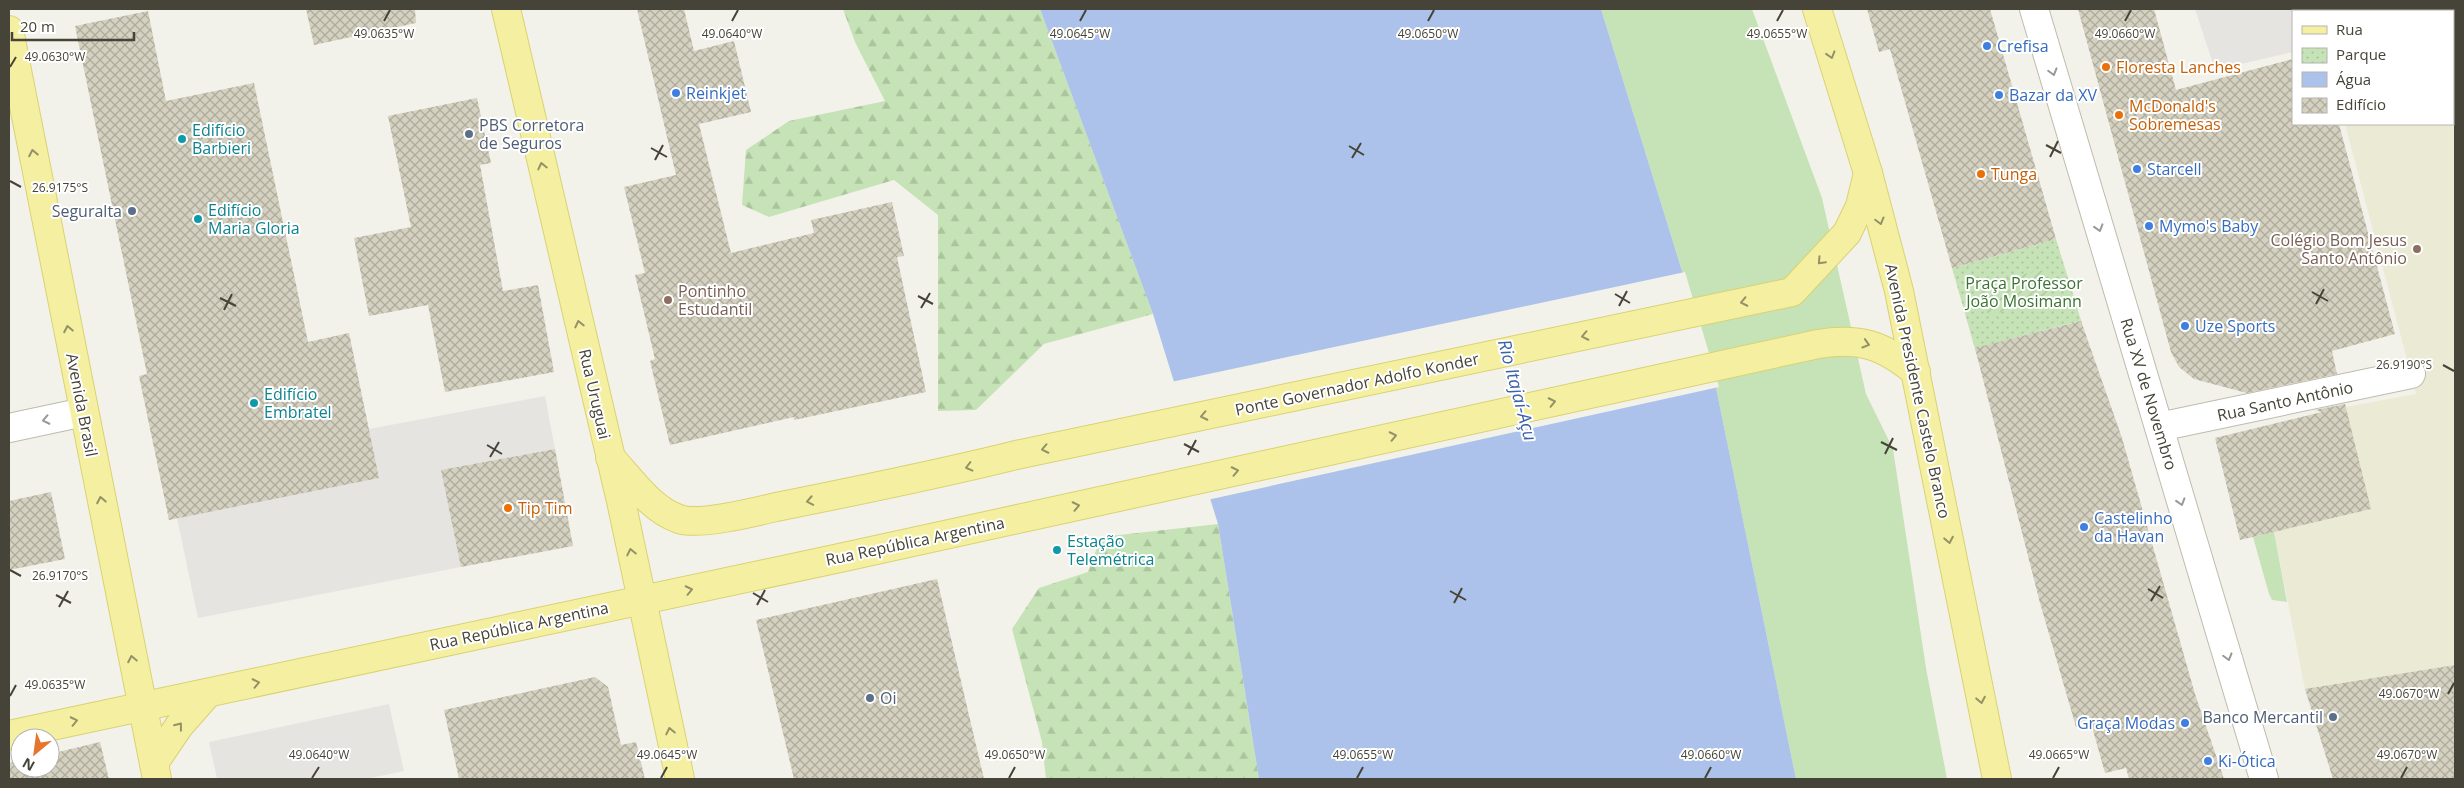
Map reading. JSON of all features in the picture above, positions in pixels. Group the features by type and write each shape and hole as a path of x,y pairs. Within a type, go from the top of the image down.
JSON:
{"main road":[{"name":"Rua Uruguai","path":"506,9 610,457 680,779"},
{"name":"Avenida Presidente Castelo Branco","path":"1817,9 1868,173 1899,290 1997,779"},
{"name":"Avenida Brasil","path":"9,30 156,771"},
{"name":"Ponte Governador Adolfo Konder","path":"610,457 644,496 664,512 681,520 718,519 921,478 1016,455 1792,292 1847,233 1860,206 1868,173"},
{"name":"Rua República Argentina","path":"9,735 641,600 1818,344 1843,340 1861,342 1900,359 1916,372"},
{"path":"156,771 179,726 208,693"}],"street":[{"name":"Rua XV de Novembro","path":"2034,9 2264,779"},
{"name":"Rua Santo Antônio","path":"2159,427 2411,374"},
{"path":"9,428 84,412"}],"shaded area":[{"path":"2195,9 2455,9 2455,17 2454,10 2292,10 2292,52 2215,70"},
{"name":"Colégio Bom Jesus Santo Antônio","path":"2455,17 2455,665 2305,689 2274,532 2370,509 2345,407 2416,394 2345,125 2454,125"},
{"path":"545,396 555,449 442,470 461,567 198,618 177,518 378,478 369,429"},
{"path":"389,704 404,771 366,779 217,779 209,742"}],"green space":[{"path":"843,9 1040,9 1153,314 1044,344 976,410 938,411 938,215 894,180 769,217 742,205 746,150 789,121 885,101 855,42"},
{"path":"1601,9 1752,9 1822,198 1866,394 1893,449 1926,668 1947,779 1796,779 1712,368"},
{"name":"Praça Professor João Mosimann","path":"2056,239 2084,330 2077,322 2068,324 1981,347 1977,356 1952,268"},
{"path":"2041,270 2048,277 2052,287 2049,300 1989,315 1986,312 1980,298 1981,286"},
{"path":"1218,524 1259,779 1046,779 1042,742 1012,629 1039,588 1088,572 1101,537"},
{"path":"2274,532 2287,602 2272,600 2253,537"}],"water":[{"name":"Rio Itajaí-Açu","path":"1040,9 1601,9 1712,368 1796,779 1259,779 1218,524 1153,314"}],"pier":[{"path":"1685,272 1719,387 1207,500 1171,382"}],"building":[{"path":"306,9 415,9 416,23 314,45"},
{"path":"637,9 684,9 694,51 734,41 751,112 699,124 731,253 814,233 811,220 892,202 904,256 897,257 926,392 794,420 794,417 670,445 650,361 655,359 635,275 645,273 624,187 676,175"},
{"path":"1867,9 1990,9 2056,239 1952,268 1890,49 1879,52"},
{"path":"2078,9 2154,9 2176,90 2292,59 2292,125 2339,125 2395,334 2332,351 2337,374 2247,393 2194,379 2179,367 2171,352"},
{"path":"148,11 166,101 254,83 308,342 349,333 379,478 169,520 139,376 147,374 75,26"},
{"path":"477,98 491,163 480,165 503,291 538,285 554,372 445,392 428,305 369,316 354,238 411,227 388,116"},
{"name":"Castelinho da Havan","path":"2081,321 2122,438 2195,694 2224,779 2129,779 2126,768 2105,773 2091,723 2076,727 2040,603 1975,348"},
{"path":"2345,404 2371,509 2240,540 2215,438 2322,412 2315,410"},
{"name":"Tip Tim","path":"555,449 573,546 461,567 441,470"},
{"path":"51,492 65,559 9,570 9,501"},
{"name":"Oi","path":"937,579 984,779 794,779 756,620"},
{"path":"2455,665 2455,779 2333,779 2305,689"},
{"path":"595,677 608,687 621,745 636,742 645,779 459,779 444,710"},
{"path":"100,742 109,779 9,779 10,763 10,778 60,778 60,752"}],"place":[{"name":"Crefisa","path":"1987,46"},
{"name":"Floresta Lanches","path":"2106,67"},
{"name":"Reinkjet","path":"676,93"},
{"name":"Bazar da XV","path":"1999,95"},
{"name":"McDonald's Sobremesas","path":"2119,115"},
{"name":"PBS Corretora de Seguros","path":"469,134"},
{"name":"Edifício Barbieri","path":"182,139"},
{"name":"Starcell","path":"2137,169"},
{"name":"Tunga","path":"1981,174"},
{"name":"Seguralta","path":"132,211"},
{"name":"Edifício Maria Gloria","path":"198,219"},
{"name":"Mymo's Baby","path":"2149,226"},
{"name":"Colégio Bom Jesus Santo Antônio","path":"2417,249"},
{"name":"Pontinho Estudantil","path":"668,300"},
{"name":"Uze Sports","path":"2185,326"},
{"name":"Edifício Embratel","path":"254,403"},
{"name":"Tip Tim","path":"508,508"},
{"name":"Castelinho da Havan","path":"2084,527"},
{"name":"Estação Telemétrica","path":"1057,550"},
{"name":"Oi","path":"870,698"},
{"name":"Banco Mercantil","path":"2333,717"},
{"name":"Graça Modas","path":"2185,723"},
{"name":"Ki-Ótica","path":"2208,761"}]}
